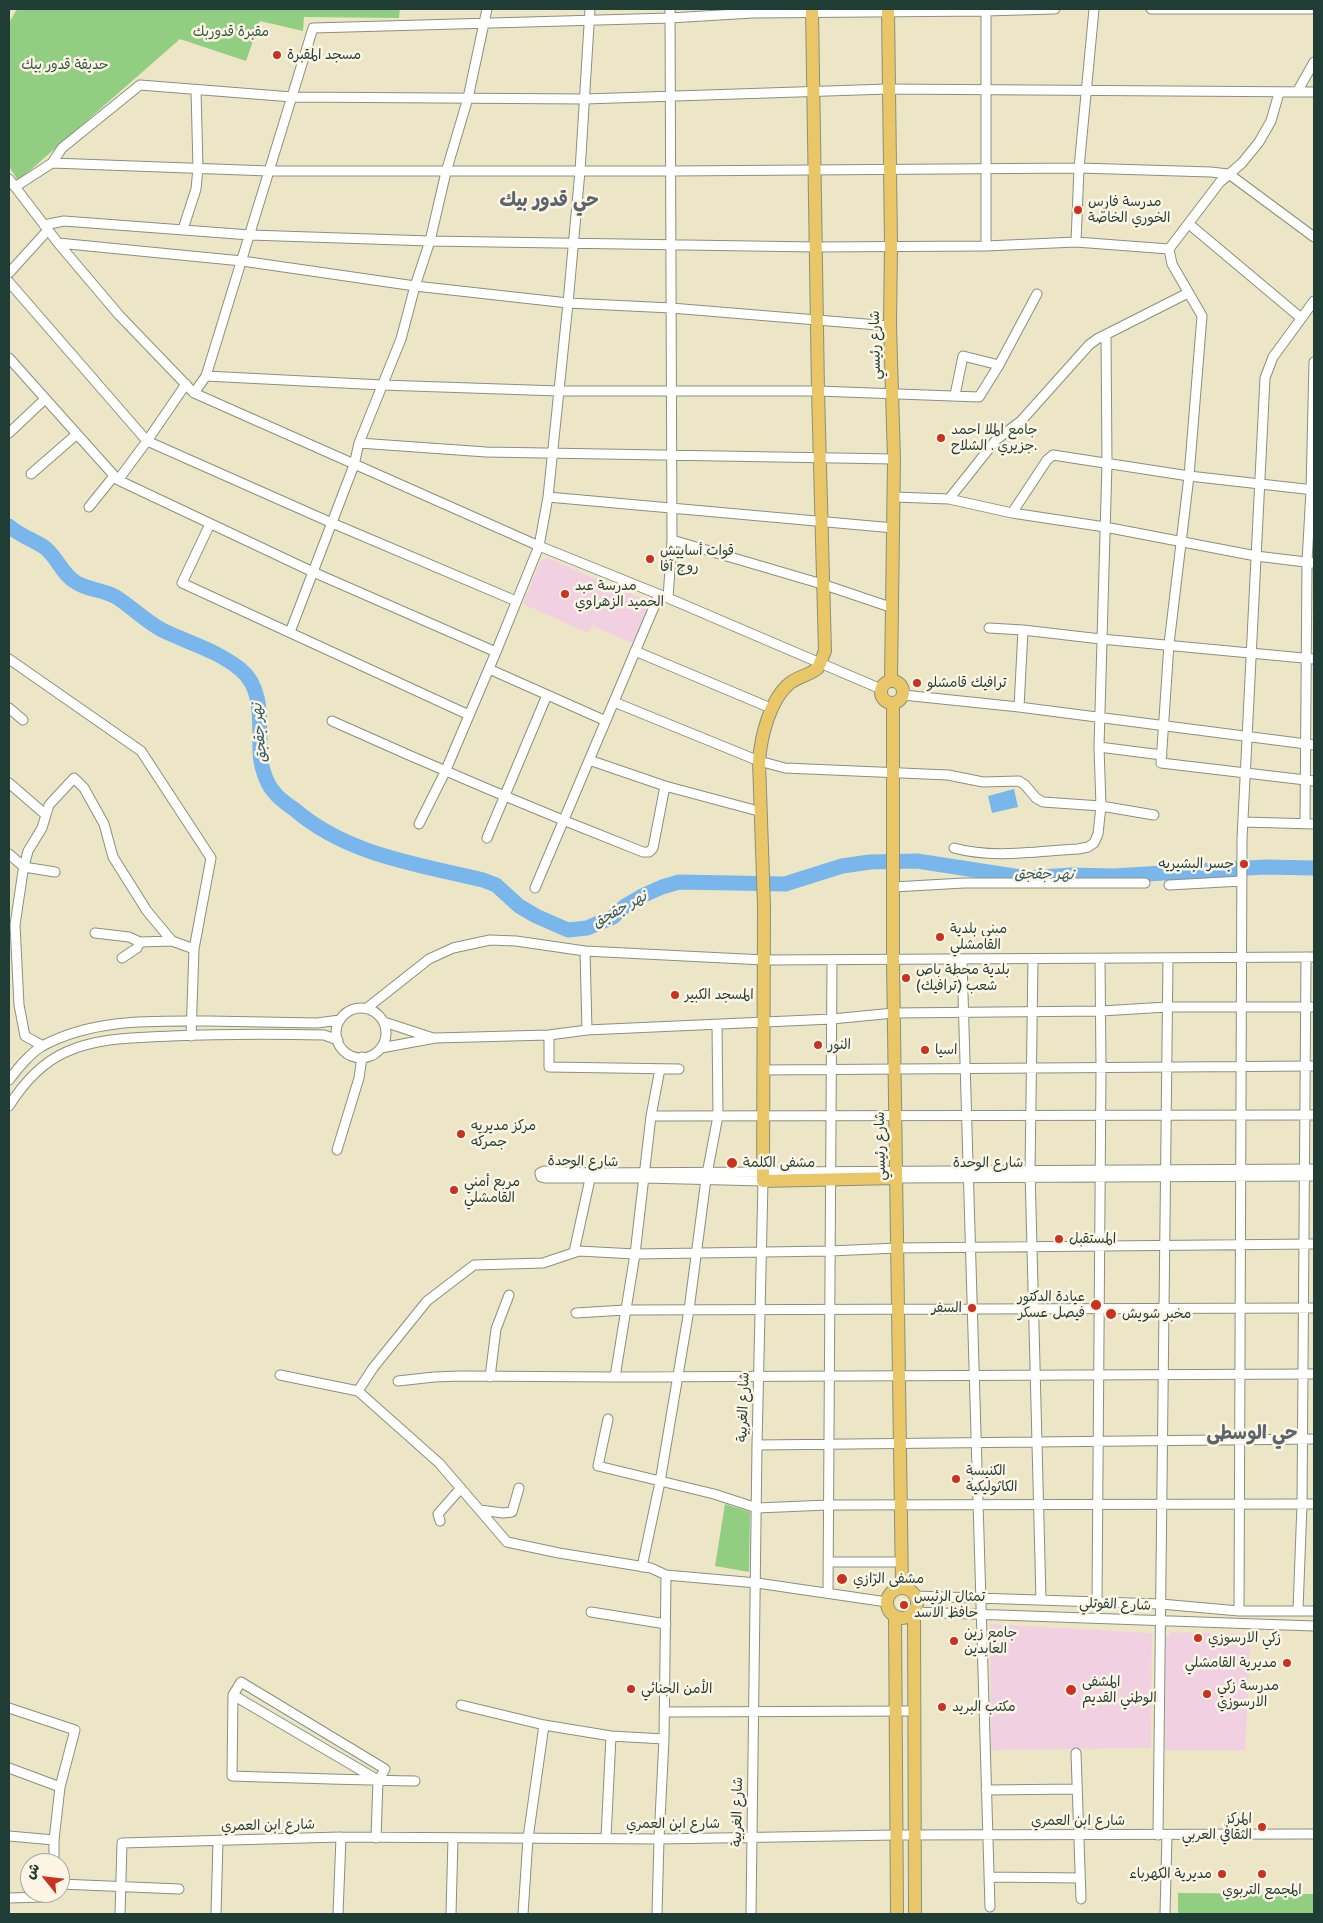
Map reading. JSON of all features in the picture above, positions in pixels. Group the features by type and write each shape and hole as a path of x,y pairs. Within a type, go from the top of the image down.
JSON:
{"highway":[{"name":"شارع رئيسي","path":"888,10 891,245 890,326 894,459 892,680"},
{"path":"812,11 815,247 825,644 825,652 820,664"},
{"name":"شارع الغربية","path":"763,1176 764,859 759,761 765,727 773,709 789,684 815,671 820,664"},
{"path":"892,680 900,683 903,690 898,699 889,702 882,697 881,689 885,683 892,680"},
{"name":"شارع رئيسي","path":"898,699 893,774 893,883 902,1588"},
{"name":"شارع الوحدة","path":"763,1176 896,1174"},
{"path":"914,1612 906,1618 895,1617 889,1611 887,1602 893,1591 902,1588 907,1589 915,1596 916,1607 914,1612 915,1914"},
{"path":"895,1617 897,1914"}],"street":[{"path":"290,632 354,465 358,443 401,339 415,286 430,241 446,172 468,98 487,9"},
{"path":"419,824 445,772 539,546 548,497 568,303 580,171 590,9"},
{"path":"194,393 206,376 313,28 589,20 670,13 1055,9"},
{"path":"1076,242 1079,168 1094,9"},
{"path":"1151,9 1314,10"},
{"path":"986,10 986,246"},
{"path":"668,598 672,540 670,13"},
{"path":"1298,92 1314,62"},
{"path":"15,187 52,163 62,148 140,86 292,97 585,99 812,90 888,89 1314,92"},
{"path":"182,230 196,189 198,168 196,90"},
{"path":"1280,93 1271,121 1259,142 1242,163 1228,174 1169,249 1172,264 1202,316 1189,476 1170,644 1161,763 1310,781"},
{"path":"52,163 269,171 446,172 815,168 890,170 1079,168 1211,172 1228,174 1314,237"},
{"path":"9,179 58,243 119,315 194,393 539,546 668,598 881,689"},
{"path":"9,273 46,227 64,221 250,235 430,241 815,247 891,245 986,246 1076,242 1169,249"},
{"path":"1189,224 1300,318"},
{"path":"58,243 242,261 415,286 568,303 671,308 890,326"},
{"path":"9,282 147,441 332,524 516,601"},
{"path":"949,499 996,440 1021,421 1088,345 1188,292"},
{"path":"206,376 382,385 559,391 818,391 979,397 999,365 1037,294"},
{"path":"1239,1611 1242,839 1260,484 1267,371 1273,357 1314,301"},
{"path":"954,848 967,852 1006,853 1088,847 1094,843 1098,834 1100,806 1101,639 1107,463 1106,335"},
{"path":"955,395 963,356 999,365"},
{"path":"9,358 116,478 314,572 496,652"},
{"path":"1244,822 1310,823 1314,362"},
{"path":"89,508 147,441 186,384"},
{"path":"9,434 46,399"},
{"path":"31,474 77,434"},
{"path":"358,443 486,452 552,454 894,459"},
{"path":"1012,513 1050,456 1055,455 1189,476 1313,490"},
{"path":"548,497 894,528"},
{"path":"894,497 949,499 1012,513 1105,527 1256,556 1311,563"},
{"path":"210,524 182,583 468,715"},
{"path":"672,540 822,584 893,608"},
{"path":"535,888 659,595"},
{"path":"989,628 1310,659"},
{"path":"1019,707 1023,630"},
{"path":"635,651 773,709"},
{"path":"9,659 141,751 211,858 194,949 192,1036"},
{"path":"489,669 606,721"},
{"path":"487,838 547,695"},
{"path":"898,699 1019,707 1310,744"},
{"path":"614,702 759,761 794,769 948,775 983,782 1019,781 1026,785 1036,798 1043,802 1100,806 1154,815"},
{"path":"9,708 23,720"},
{"path":"332,721 445,772 643,852 649,852 653,848 664,786"},
{"path":"1099,747 1162,755"},
{"path":"589,760 664,786 762,812"},
{"path":"42,1046 25,1036 19,1005 15,925 28,851 42,828 49,805 74,778 84,788 104,824 113,857 130,886 147,911 172,941"},
{"path":"9,783 46,815"},
{"path":"9,854 24,867 55,872"},
{"path":"1169,885 1242,877"},
{"path":"893,883 1145,883"},
{"path":"95,932 129,937 140,942 172,941 194,949"},
{"path":"9,1080 24,1062 42,1046 96,1026 124,1022 317,1023 340,1020 352,1010 367,1008 429,959 465,944 503,940 585,951 764,960 1310,957 1310,1115 1304,1173 1302,1504 1298,1610"},
{"path":"122,958 137,948 140,942"},
{"path":"585,951 587,1030"},
{"path":"1097,1603 1101,1115 1100,958"},
{"path":"1165,1914 1162,1835 1161,1604 1168,958"},
{"path":"1033,959 1031,1174 1041,1600"},
{"path":"828,1593 832,960"},
{"path":"962,960 990,1907"},
{"path":"381,1048 435,1038 548,1035 587,1030 832,1019 894,1013 1101,1011 1167,1007 1310,1007"},
{"path":"367,1008 374,1011 384,1022 435,1038"},
{"path":"340,1020 336,1033 338,1040 347,1053 362,1058 376,1053 381,1048 386,1035 384,1022"},
{"path":"642,1567 660,1482 690,1310 706,1175 718,1116 717,1025"},
{"path":"9,1106 34,1073 54,1058 78,1047 123,1038 192,1036 324,1035 338,1040"},
{"path":"548,1035 549,1067 679,1069"},
{"path":"337,1150 359,1078 362,1058"},
{"path":"764,1070 1310,1066"},
{"path":"615,1377 635,1254 651,1116 660,1068"},
{"path":"651,1116 1310,1115"},
{"name":"شارع الوحدة","path":"1304,1173 1314,1169"},
{"name":"شارع الوحدة","path":"645,1174 590,1179 542,1178 540,1175 544,1170 591,1173 763,1176"},
{"name":"شارع الوحدة","path":"896,1174 1304,1173 1314,1176"},
{"name":"شارع الغربية","path":"751,1914 757,1445 763,1176"},
{"path":"574,1252 590,1179"},
{"path":"358,1390 373,1368 427,1301 474,1265 543,1263 579,1251 635,1254 897,1248 1314,1244"},
{"path":"490,1377 496,1329 509,1295"},
{"path":"576,1314 625,1310 1314,1308"},
{"path":"280,1374 358,1390 439,1463 508,1542 559,1553 651,1568 666,1575 756,1583 887,1602"},
{"path":"398,1381 434,1377 1314,1374"},
{"path":"608,1419 598,1466 714,1494 757,1508 828,1504 1314,1504"},
{"path":"757,1445 1314,1439"},
{"path":"440,1521 438,1514 461,1488"},
{"path":"480,1510 502,1513 512,1512 519,1488"},
{"path":"828,1562 902,1562"},
{"path":"657,1914 658,1839 664,1739 666,1575"},
{"name":"شارع القوتلي","path":"915,1596 1161,1604 1239,1611 1314,1611"},
{"path":"591,1612 666,1624"},
{"name":"شارع القوتلي","path":"914,1612 1314,1626"},
{"path":"376,1838 378,1781 385,1769 241,1682 233,1696 232,1776 378,1781 415,1781"},
{"path":"233,1696 378,1781"},
{"path":"461,1705 544,1725 611,1736 664,1739"},
{"path":"9,1708 75,1730 60,1786 54,1853"},
{"path":"664,1712 914,1711"},
{"path":"523,1914 528,1838 544,1725"},
{"path":"606,1838 611,1736"},
{"path":"342,1760 350,1748"},
{"path":"1076,1753 1081,1899"},
{"path":"9,1768 60,1786"},
{"path":"986,1790 1077,1789"},
{"name":"شارع ابن العمري","path":"121,1886 122,1843 341,1837 658,1839 895,1835 1314,1834"},
{"path":"9,1836 54,1840"},
{"path":"338,1914 341,1837"},
{"path":"451,1914 453,1838"},
{"path":"216,1914 218,1840"},
{"path":"989,1877 1080,1878"},
{"path":"70,1884 179,1889"},
{"path":"120,1914 121,1886"}],"shaded area":[{"name":"مدرسة عبد الحميد الزهراوي","path":"548,558 607,584 599,604 608,584 651,603 634,644 593,626 596,618 588,633 523,604 541,560"},
{"name":"المشفى الوطني القديم","path":"990,1624 1152,1633 1151,1748 991,1750"},
{"name":"مدرسة زكي الارسوزي","path":"1171,1632 1251,1634 1245,1750 1165,1750 1166,1638"}],"green space":[{"name":"حديقة قدور بيك","path":"17,9 400,9 399,18 304,17 303,31 260,21 246,61 180,39 18,181 9,166 9,23"},
{"path":"725,1504 750,1512 749,1572 715,1566"},
{"path":"1178,1893 1314,1894 1314,1914 1178,1914"}],"water":[{"path":"1014,789 1018,807 992,813 988,796"}],"waterway":[{"name":"نهر جقجق","path":"9,526 49,551 72,580 116,597 162,630 212,652 240,669 248,677 257,696 260,718 261,761 268,783 281,799 315,825 337,837 384,856 483,880 496,885 519,906 536,916 568,930 587,928 613,917 625,906 644,895 679,882 785,884 842,866 870,862 917,861 1027,878 1071,875 1113,876 1265,867 1314,868"}],"place":[{"name":"مسجد المقبرة","path":"277,55"},
{"name":"مدرسة فارس الخوري الخاصّة","path":"1078,210"},
{"name":"جامع الملا احمد جزيري . الشلاح.","path":"941,438"},
{"name":"قوات أساييش روج آفا","path":"650,559"},
{"name":"مدرسة عبد الحميد الزهراوي","path":"565,594"},
{"name":"ترافيك قامشلو","path":"917,683"},
{"name":"جسر البشيريه","path":"1244,864"},
{"name":"مبنى بلدية القامشلي","path":"940,937"},
{"name":"بلدية محطة باص شعب (ترافيك)","path":"906,978"},
{"name":"المسجد الكبير","path":"675,995"},
{"name":"النور","path":"818,1045"},
{"name":"اسيا","path":"925,1050"},
{"name":"مركز مديريه جمركه","path":"461,1134"},
{"name":"مشفى الكلمة","path":"732,1163"},
{"name":"مربع أمني القامشلي","path":"454,1190"},
{"name":"المستقبل","path":"1059,1239"},
{"name":"عيادة الدكتور فيصل عسكر","path":"1096,1305"},
{"name":"السفر","path":"972,1308"},
{"name":"مخبر شويش","path":"1111,1314"},
{"name":"الكنيسة الكاثوليكية","path":"956,1479"},
{"name":"مشفى الرّازي","path":"842,1579"},
{"name":"تمثال الرئيس حافظ الاسد","path":"904,1605"},
{"name":"زكي الارسوزي","path":"1198,1638"},
{"name":"جامع زين العابدين","path":"954,1641"},
{"name":"مديرية القامشلي","path":"1287,1663"},
{"name":"الأمن الجنائي","path":"631,1689"},
{"name":"المشفى الوطني القديم","path":"1071,1690"},
{"name":"مدرسة زكي الارسوزي","path":"1207,1694"},
{"name":"مكتب البريد","path":"942,1707"},
{"name":"المركز الثقافي العربي","path":"1262,1827"},
{"name":"مديرية الكهرباء","path":"1222,1874"},
{"name":"المجمع التربوي","path":"1262,1874"}],"district":[{"name":"حي قدور بيك","path":"549,201"},
{"name":"حي الوسطى","path":"1252,1434"}],"park label":[{"name":"مقبرة قدوربك","path":"231,32"}]}
